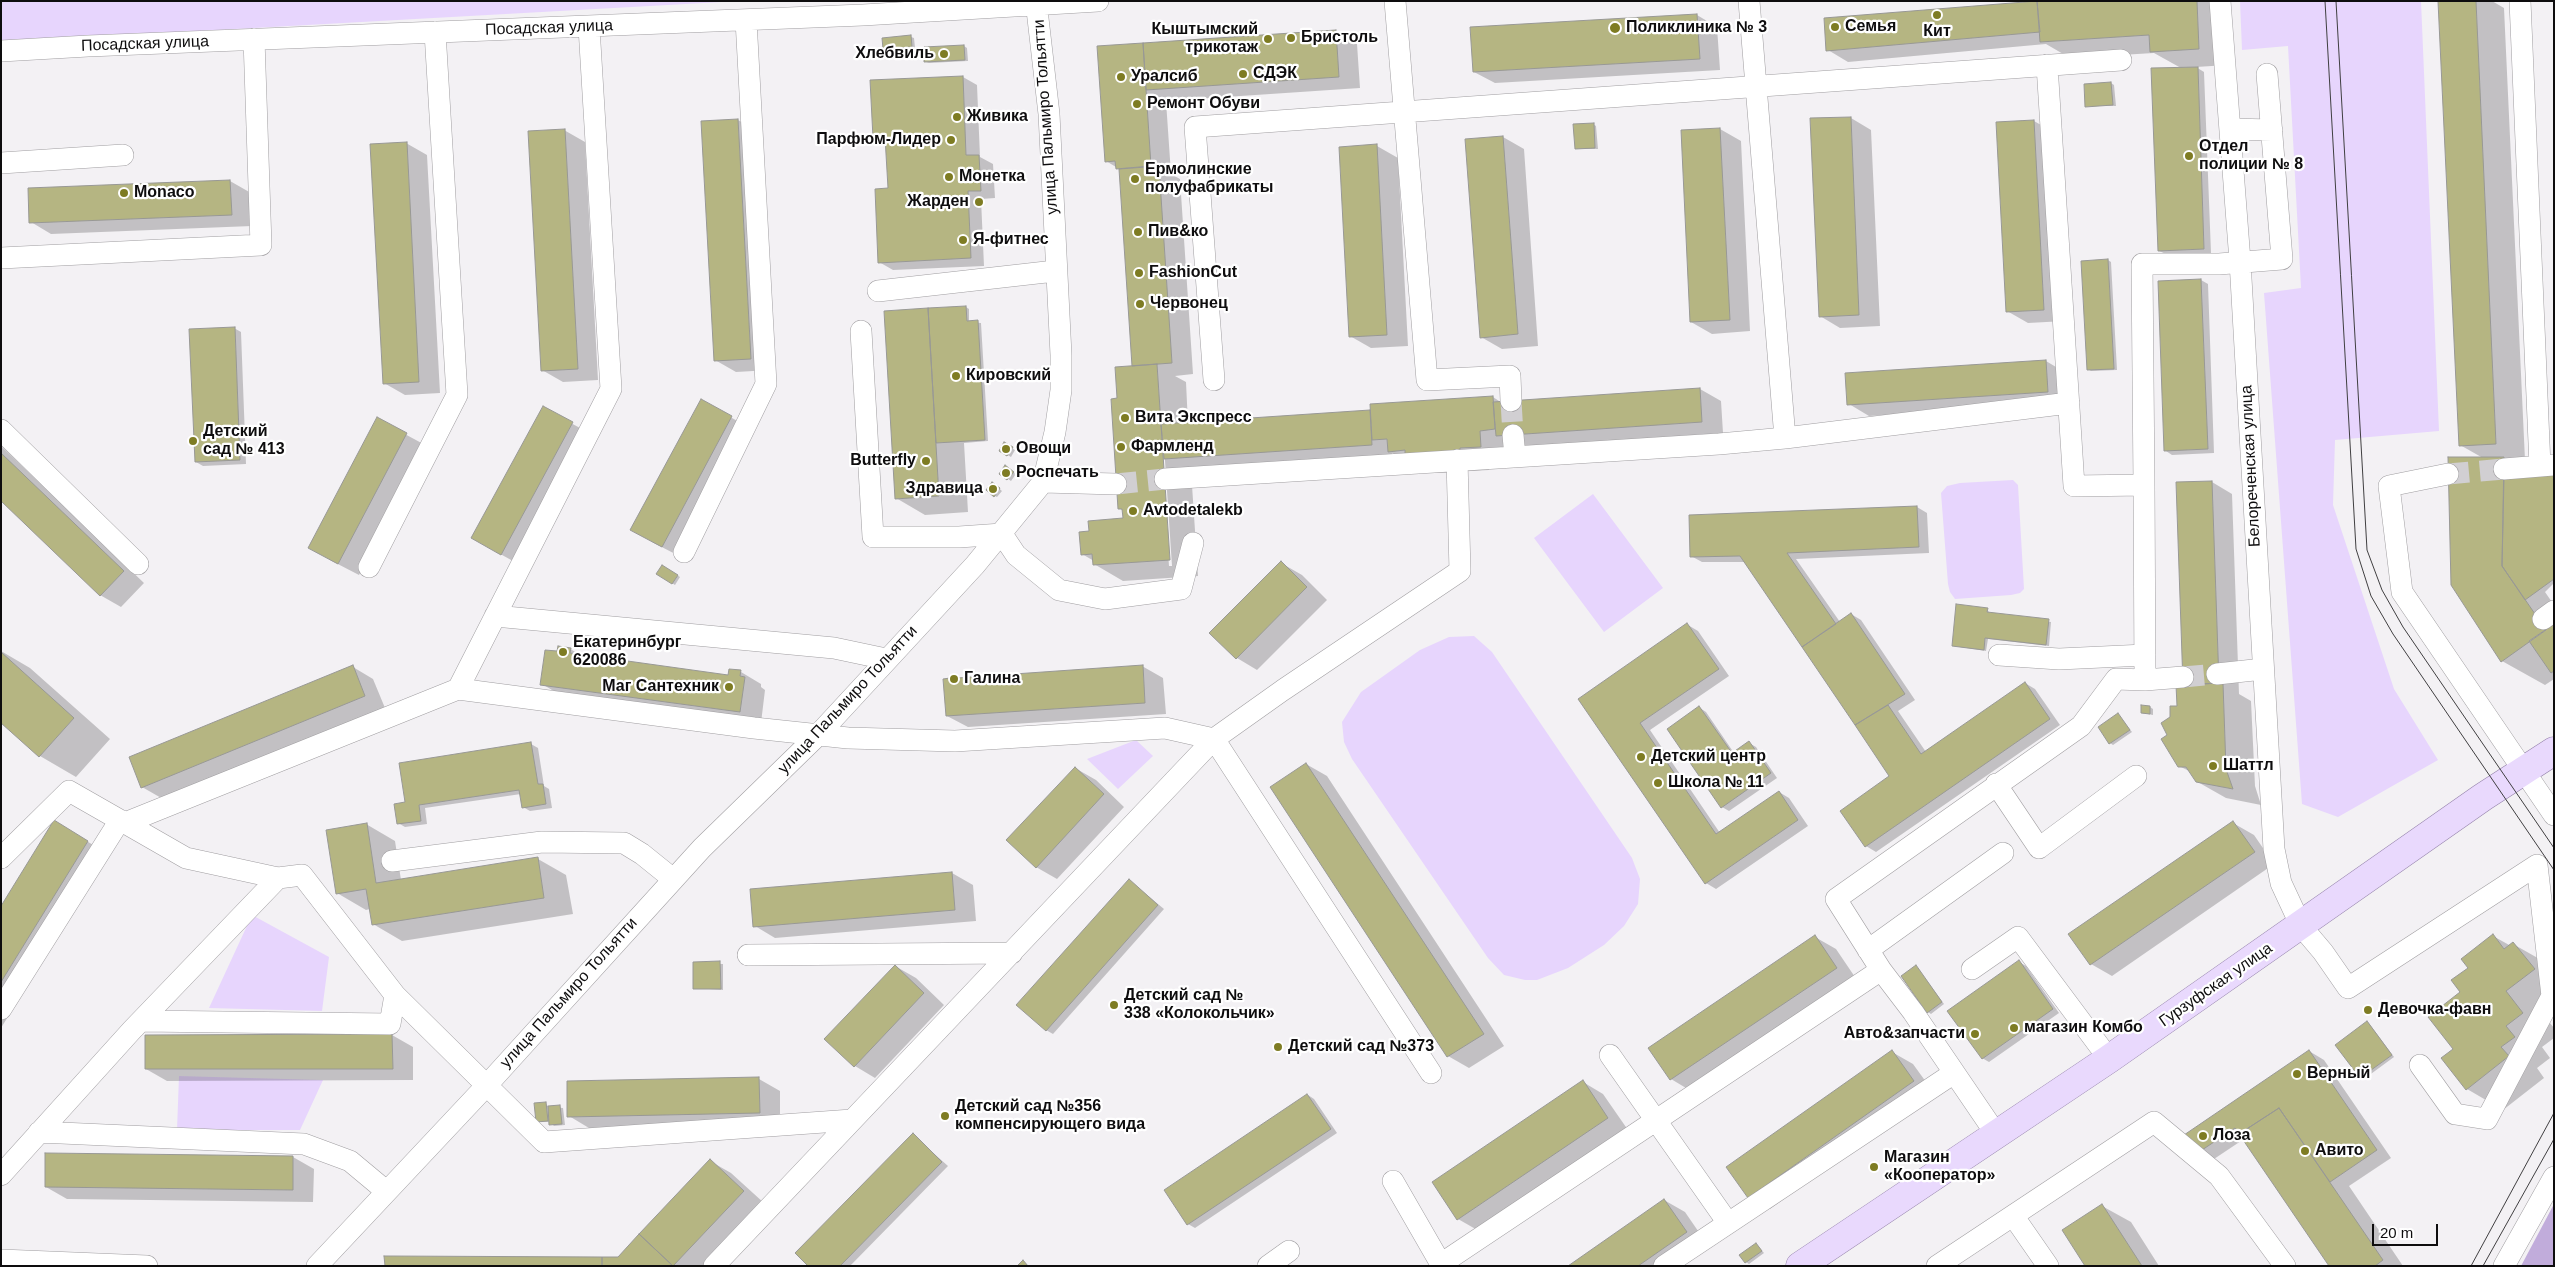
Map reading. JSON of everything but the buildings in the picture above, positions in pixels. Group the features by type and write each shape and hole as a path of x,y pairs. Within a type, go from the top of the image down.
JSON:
{"main road":[{"name":"Гурзуфская улица","path":"1800,1266 2109,1059 2523,770 2554,751"}],"street":[{"name":"Посадская улица","path":"1,51 746,20 1098,1"},
{"path":"1395,1 1427,380 1510,376 1511,401"},
{"path":"1749,1 1785,438"},
{"name":"Белореченская улица","path":"2220,1 2240,261 2274,848 2281,883 2301,926 2323,952 2348,988 2537,865 2552,996 2486,1119 2455,1114 2420,1065"},
{"path":"2504,469 2547,465 2520,1"},
{"name":"улица Пальмиро Тольятти","path":"317,1266 487,1085 673,879 817,736 1002,534 1043,482 1055,432 1061,390 1061,355 1055,272 1048,114 1036,3"},
{"path":"684,552 766,384 746,20"},
{"path":"458,689 612,388 589,27"},
{"path":"369,567 457,395 435,32"},
{"path":"1,258 261,245 254,39"},
{"path":"1214,380 1195,128 2121,60"},
{"path":"2047,66 2074,486 2144,484"},
{"path":"2145,680 2142,264 2219,264 2282,259 2268,74"},
{"path":"2230,130 2272,130"},
{"path":"1,163 123,155"},
{"path":"878,291 1055,272"},
{"path":"862,331 873,536 959,537 1002,534 1016,555 1060,590 1105,599 1181,589 1193,543"},
{"path":"1165,479 1785,438 2069,403"},
{"path":"1,430 138,564"},
{"path":"1514,435 1515,457"},
{"path":"714,1266 1012,952 1052,923 1214,739 1283,690 1460,571 1457,460"},
{"path":"2448,474 2389,486 2402,592 2554,815"},
{"path":"1043,482 1116,484"},
{"path":"495,616 834,648 886,659"},
{"path":"1999,654 2059,659 2145,655"},
{"path":"2217,674 2263,669"},
{"path":"1996,1134 1881,970 1836,899 1996,784 2081,726 2116,679 2145,680 2183,677"},
{"path":"1,1009 123,822 458,689 817,736 955,741 1165,728 1214,739 1431,1073"},
{"path":"1996,784 2039,848 2136,776"},
{"path":"1,858 69,791 186,858 278,878 302,875 394,995 544,1142 852,1120"},
{"path":"392,861 542,842 624,843 642,854 673,879"},
{"path":"1868,950 2002,852"},
{"path":"1,1175 141,1020 278,878"},
{"path":"1972,969 2018,937 2109,1059"},
{"path":"748,955 1012,952"},
{"path":"1393,1181 1442,1265 1881,970"},
{"path":"141,1020 390,1024 394,995"},
{"path":"1610,1055 1728,1223"},
{"path":"1664,1266 1954,1073"},
{"path":"1937,1266 2014,1217 2154,1122 2219,1176 2284,1266"},
{"path":"39,1132 304,1144 350,1161 386,1191"},
{"path":"2504,1266 2554,1177"},
{"path":"2014,1217 2048,1266"},
{"path":"1268,1266 1289,1251"},
{"path":"1,1260 147,1266"}],"shaded area":[{"path":"1,1 740,1 1,42"},
{"path":"2240,1 2421,1 2439,431 2335,440 2333,505 2394,689 2438,760 2338,817 2302,804 2264,293 2301,288 2288,46 2242,50"},
{"path":"2013,480 2018,485 2024,589 2020,593 2011,595 1955,599 1950,592 1948,584 1941,493 1947,486 1960,483"},
{"path":"1593,494 1663,588 1604,632 1534,538"},
{"path":"1474,636 1492,652 1632,858 1640,879 1638,904 1624,926 1604,945 1568,968 1537,980 1525,980 1504,975 1488,958 1352,759 1344,742 1342,722 1361,692 1420,650 1449,637"},
{"path":"1136,740 1153,756 1118,789 1087,759"},
{"path":"252,915 329,957 322,1011 209,1008"},
{"path":"179,1076 323,1080 300,1130 177,1130"},
{"path":"2554,1204 2554,1266 2521,1266"}],"tunnel":[{"path":"1511,401 1513,435"},
{"path":"2448,474 2504,469"},
{"path":"1116,484 1165,479"},
{"path":"2183,677 2217,674"}],"tram line":[{"path":"2325,1 2356,549 2371,596 2393,634 2554,870"},
{"path":"2336,1 2367,550 2382,590 2403,627 2554,848"},
{"path":"2471,1266 2554,1113"},
{"path":"2483,1266 2554,1139"}],"place":[{"name":"Кит","path":"1937,15"},
{"name":"Семья","path":"1835,27"},
{"name":"Поликлиника № 3","path":"1615,28"},
{"name":"Бристоль","path":"1291,38"},
{"name":"Кыштымский трикотаж","path":"1268,39"},
{"name":"Хлебвиль","path":"944,54"},
{"name":"СДЭК","path":"1243,74"},
{"name":"Уралсиб","path":"1121,77"},
{"name":"Ремонт Обуви","path":"1137,104"},
{"name":"Живика","path":"957,117"},
{"name":"Парфюм-Лидер","path":"951,140"},
{"name":"Отдел полиции № 8","path":"2189,156"},
{"name":"Монетка","path":"949,177"},
{"name":"Ермолинские полуфабрикаты","path":"1135,179"},
{"name":"Monaco","path":"124,193"},
{"name":"Жарден","path":"979,202"},
{"name":"Пив&ко","path":"1138,232"},
{"name":"Я-фитнес","path":"963,240"},
{"name":"FashionCut","path":"1139,273"},
{"name":"Червонец","path":"1140,304"},
{"name":"Кировский","path":"956,376"},
{"name":"Вита Экспресс","path":"1125,418"},
{"name":"Детский сад № 413","path":"193,441"},
{"name":"Фармленд","path":"1121,447"},
{"name":"Овощи","path":"1006,449"},
{"name":"Butterfly","path":"926,461"},
{"name":"Роспечать","path":"1006,473"},
{"name":"Здравица","path":"993,489"},
{"name":"Avtodetalekb","path":"1133,511"},
{"name":"Екатеринбург 620086","path":"563,652"},
{"name":"Галина","path":"954,679"},
{"name":"Маг Сантехник","path":"729,687"},
{"name":"Детский центр","path":"1641,757"},
{"name":"Шаттл","path":"2213,766"},
{"name":"Школа № 11","path":"1658,783"},
{"name":"Детский сад № 338 «Колокольчик»","path":"1114,1005"},
{"name":"Девочка-фавн","path":"2368,1010"},
{"name":"магазин Комбо","path":"2014,1028"},
{"name":"Авто&запчасти","path":"1975,1034"},
{"name":"Детский сад №373","path":"1278,1047"},
{"name":"Верный","path":"2297,1074"},
{"name":"Детский сад №356 компенсирующего вида","path":"945,1116"},
{"name":"Лоза","path":"2203,1136"},
{"name":"Авито","path":"2305,1151"},
{"name":"Магазин «Кооператор»","path":"1874,1167"}]}
